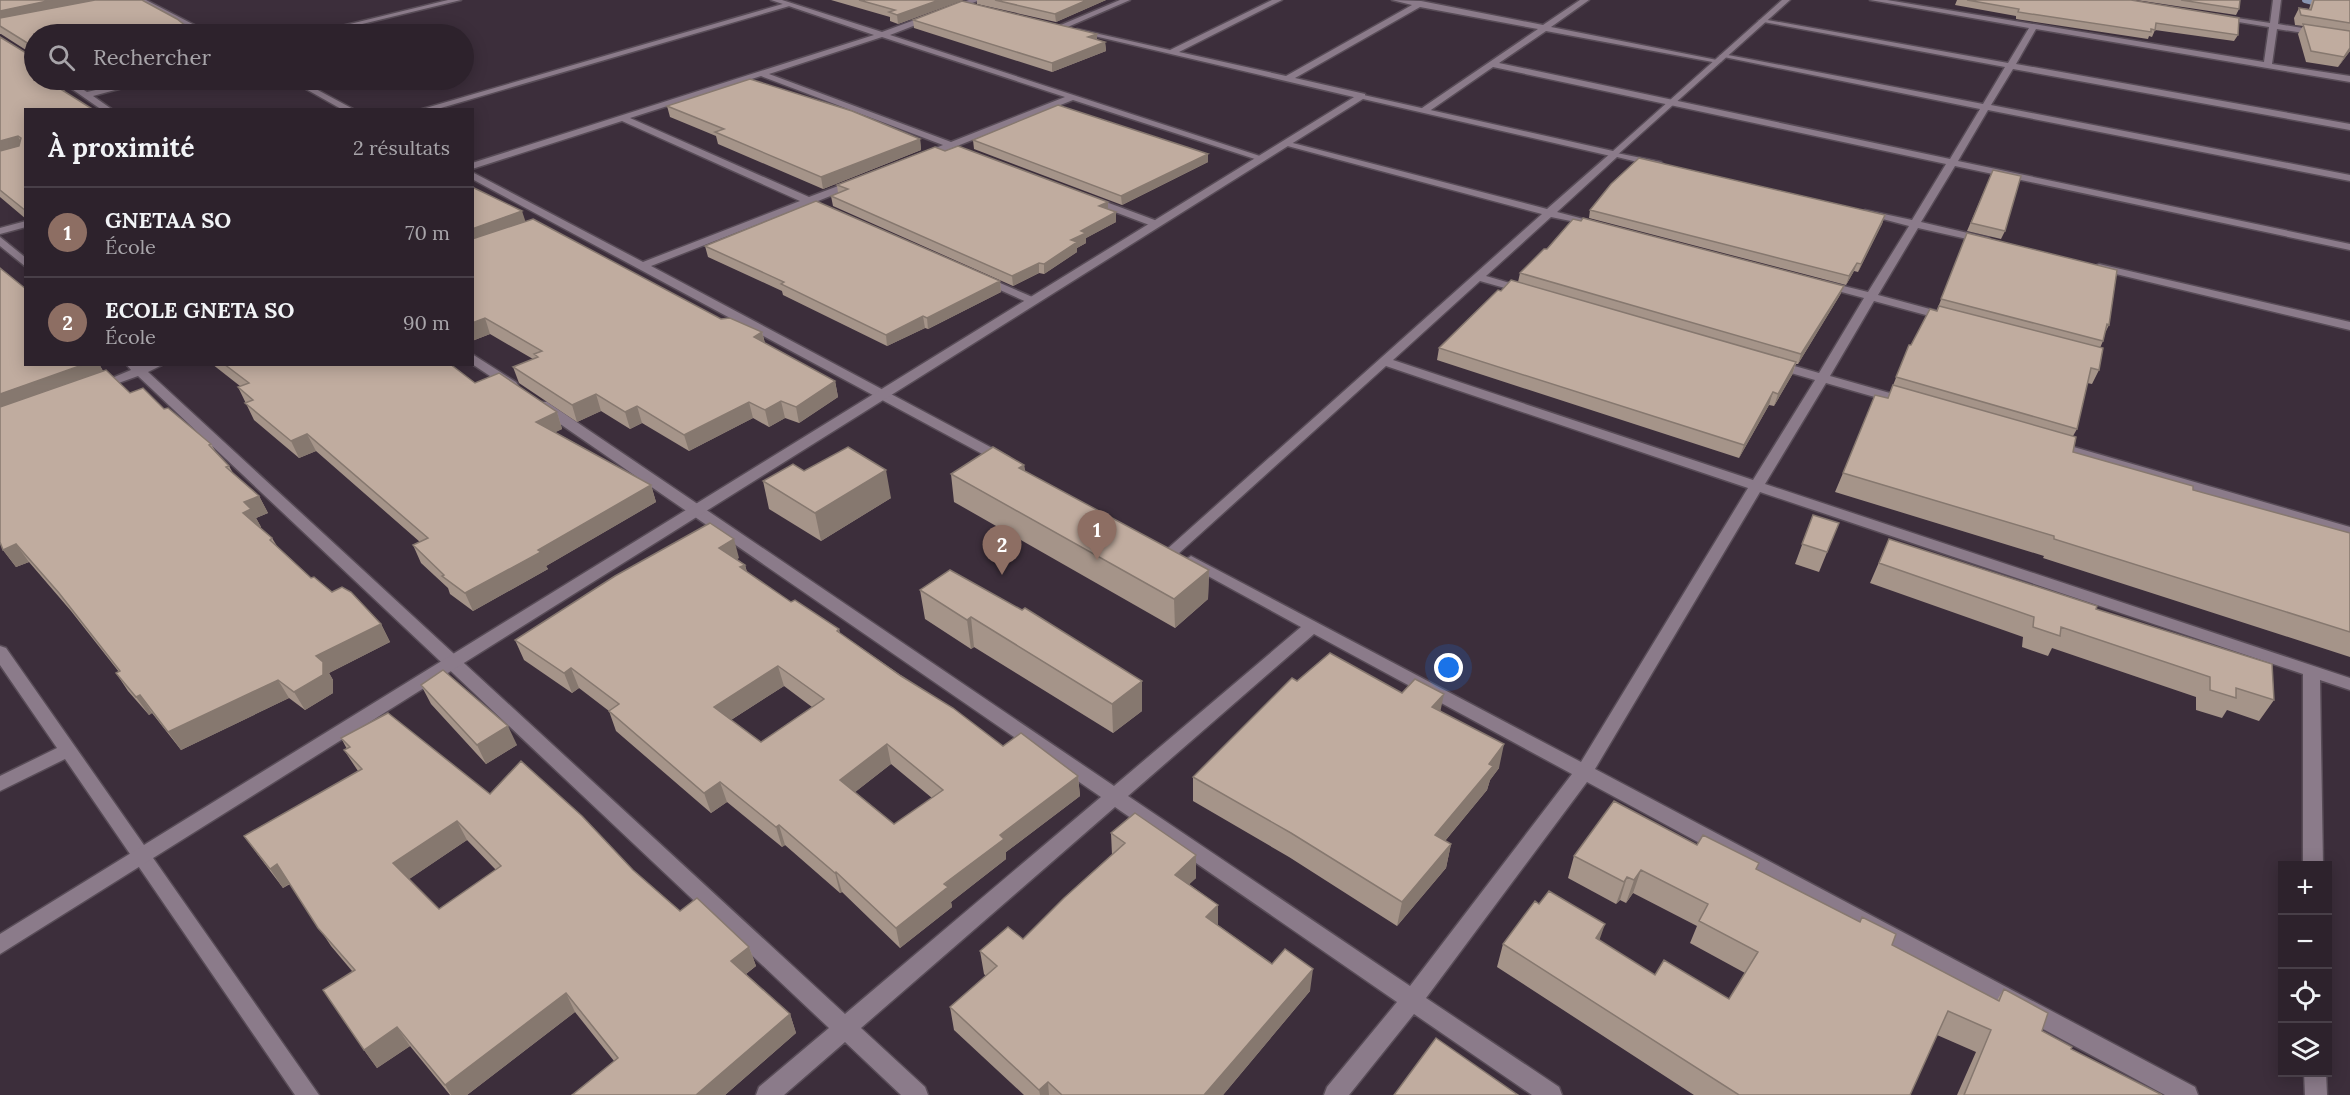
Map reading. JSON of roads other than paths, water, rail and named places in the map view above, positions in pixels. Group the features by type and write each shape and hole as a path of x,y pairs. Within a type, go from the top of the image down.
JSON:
{"street":[{"path":"140,0 188,24"},
{"path":"355,24 457,0"},
{"path":"775,0 1261,158"},
{"path":"474,165 882,35 976,0"},
{"path":"1059,27 1126,0"},
{"path":"1172,52 1278,0"},
{"path":"1396,0 1423,2 1544,28 1985,107 2350,178"},
{"path":"1425,110 1585,0"},
{"path":"1786,0 1384,361 1168,549 2187,1095"},
{"path":"1874,0 2350,79"},
{"path":"1922,8 1929,0"},
{"path":"2268,66 2277,0"},
{"path":"1287,79 1423,2"},
{"path":"430,108 789,5"},
{"path":"963,5 985,10"},
{"path":"2207,15 2350,38"},
{"path":"1762,21 2350,127"},
{"path":"1049,24 1672,168"},
{"path":"1335,1095 1412,1000 1584,772 2034,27"},
{"path":"1492,64 2350,247"},
{"path":"762,74 961,149"},
{"path":"78,90 106,108"},
{"path":"86,95 107,90"},
{"path":"313,90 347,108"},
{"path":"0,945 1362,96"},
{"path":"907,162 1073,97"},
{"path":"622,118 819,206"},
{"path":"1284,144 1607,228"},
{"path":"474,176 552,223 642,266 1017,468"},
{"path":"642,266 863,180"},
{"path":"1080,195 1156,224"},
{"path":"1857,211 1995,243"},
{"path":"0,231 24,225"},
{"path":"0,240 24,262"},
{"path":"2087,264 2350,326"},
{"path":"969,273 1033,301"},
{"path":"1478,277 1535,294"},
{"path":"1814,282 1961,320"},
{"path":"474,359 1551,1095"},
{"path":"1384,361 2350,684"},
{"path":"1765,361 1914,404"},
{"path":"86,390 135,368 917,1095"},
{"path":"2040,441 2350,532"},
{"path":"767,1095 1313,626"},
{"path":"0,652 308,1095"},
{"path":"2311,670 2313,861"},
{"path":"0,784 68,750"},
{"path":"2315,1077 2316,1095"}],"waterway":[{"path":"2305,0 2350,11"}],"place":[{"name":"GNETAA SO","path":"1097,560"},
{"name":"ECOLE GNETA SO","path":"1002,575"}]}
